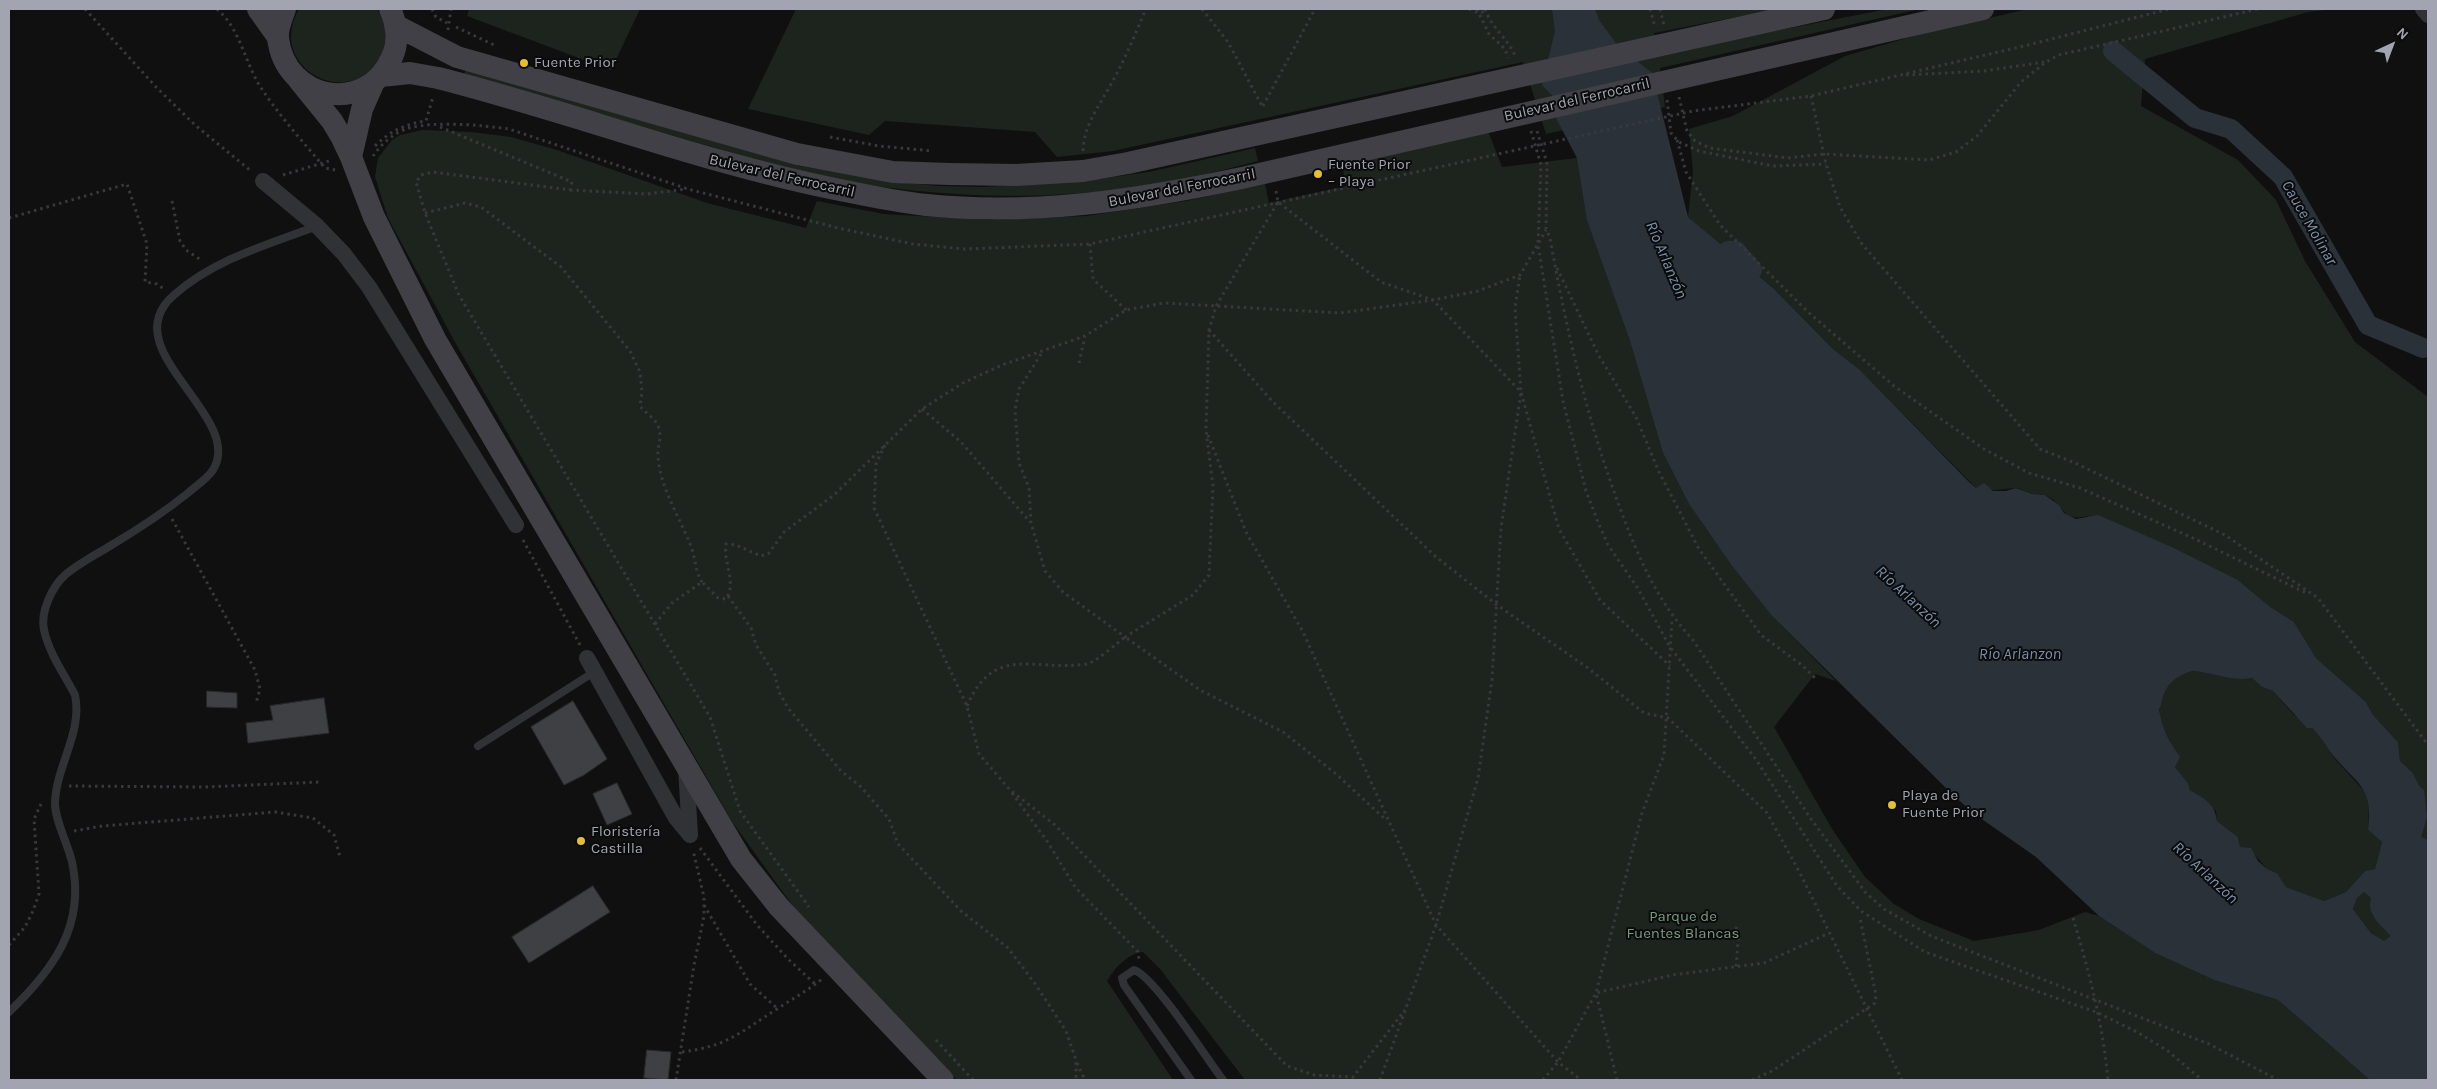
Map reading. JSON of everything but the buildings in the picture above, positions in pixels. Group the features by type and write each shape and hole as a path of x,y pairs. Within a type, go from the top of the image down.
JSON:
{"main road":[{"path":"258,9 278,37 282,57 358,158"},
{"path":"278,37 285,9"},
{"name":"Bulevar del Ferrocarril","path":"393,17 457,57 797,154 893,172 1016,175 1092,170 1308,125 1510,69 1665,35 1824,9"},
{"name":"Bulevar del Ferrocarril","path":"298,79 314,90 332,94 353,93 377,80 410,72 444,79 702,157 793,181 925,205 984,209 1063,207 1155,196 1520,120 1983,9"},
{"path":"393,17 397,34 394,53 362,109 358,158 374,217 435,338 741,858 762,888 943,1080"}],"street":[{"path":"2422,9 2428,15"},
{"path":"263,181 316,226 344,254 380,302 516,526"},
{"path":"591,665 676,818 690,835"},
{"path":"686,764 690,835"}],"lane":[{"path":"9,1012 33,989 54,961 70,930 76,903 72,863 55,804 77,711 77,703 75,695 48,643 43,628 46,609 54,589 64,576 168,509 204,480 213,469 217,458 215,438 209,422 162,352 158,333 164,306 173,296 211,269 242,253 316,226"},
{"path":"478,746 591,665"},
{"path":"1191,1080 1124,985 1122,978 1127,973 1134,970 1142,973 1156,987 1223,1080"}],"path":[{"path":"85,9 122,52 188,119 263,181 320,162"},
{"path":"217,9 228,19 258,82 320,162 331,171 358,158 400,132 410,128 437,126 572,182 570,190"},
{"path":"432,9 436,16 447,24"},
{"path":"448,32 447,24 451,9"},
{"path":"1083,157 1084,136 1094,110 1111,84 1146,9"},
{"path":"1202,9 1228,42 1262,106 1315,9"},
{"path":"1469,9 1479,13 1486,10 1494,29 1511,44 1510,69"},
{"path":"1477,9 1489,34 1505,49 1510,69"},
{"path":"1650,9 1665,35"},
{"path":"1660,9 1665,35"},
{"path":"967,706 976,687 990,673 1009,665 1089,664 1125,637 1192,595 1209,575 1213,486 1206,430 1209,330 1216,306 1278,202 1693,111 1811,96 2169,9"},
{"path":"1680,83 1687,131 1695,141 1710,148 1788,158 1824,154 1929,160 1956,152 1977,136 2021,82 2046,62 2060,55 2258,9"},
{"path":"456,27 503,48"},
{"path":"1898,76 1984,71 2046,62"},
{"path":"358,158 386,135 399,128 426,121 436,88"},
{"path":"1665,92 1671,133 1676,140 1686,172 1720,225 1808,312 1894,386 1984,449 2028,473 2080,488 2193,538 2318,598"},
{"path":"1811,96 1826,164 1840,208 1862,244 2040,449 2074,463 2225,535 2318,598 2428,745"},
{"path":"1520,120 1541,164 1538,244 1563,401 1586,491 1608,545 1637,587 1670,647 1757,761 1837,886 1861,911 1925,952 2096,1012 2138,1032 2168,1051 2202,1080"},
{"path":"1535,123 1547,163 1546,229 1550,238 1568,334 1603,463 1648,577 1672,618 1693,640 1811,819 1866,894 1884,909 1930,936 2209,1044 2278,1080"},
{"path":"821,136 879,146 936,151"},
{"path":"1676,140 1699,151 1773,166 1826,164"},
{"path":"688,189 646,194 570,190 433,172 421,175 416,182 425,213 459,295 710,717 740,811 810,908"},
{"path":"9,218 127,184 146,244 145,282 158,284 173,296"},
{"path":"172,201 180,242 186,250 211,269"},
{"path":"1278,202 1381,282 1434,300 1521,392"},
{"path":"425,213 465,203 481,207 561,267 630,350 640,372 642,392 640,406 660,429 661,442 657,454 666,487 693,551 696,573 718,598 726,600 730,593 729,570 724,553 726,544 736,544 761,556 769,553 784,532 834,496 922,409 963,382 1002,365 1041,353 1085,336 1126,310 1164,303 1340,313 1434,300 1478,291 1520,275"},
{"path":"1546,229 1520,275 1515,308 1521,392 1559,529 1600,600 1670,666"},
{"path":"1090,244 1093,279 1126,310"},
{"path":"1555,263 1599,356 1636,416 1659,472 1699,548 1761,635 1815,678"},
{"path":"1209,330 1272,402 1435,556 1497,604 1588,668 1644,713 1668,718 1767,813 1800,873 1902,1080"},
{"path":"1079,363 1085,336"},
{"path":"1041,353 1020,389 1015,410 1019,463 1029,488 1031,523 1045,571 1063,592 1200,690 1283,732 1336,774 1387,822"},
{"path":"1380,1080 1436,924 1478,778 1492,680 1501,528 1521,392"},
{"path":"922,409 961,442 1031,523"},
{"path":"1206,430 1246,532 1302,632 1387,822 1436,924 1558,1062 1581,1080"},
{"path":"886,443 876,464 874,508 967,706 979,754 1010,790 1047,841 1075,887 1138,952 1142,973"},
{"path":"168,509 255,670 260,689 256,703"},
{"path":"516,526 591,665"},
{"path":"655,624 672,603 702,582"},
{"path":"728,596 750,628 756,645 775,675 779,692 788,708 840,771 861,787 889,819 898,844 961,911 1008,948 1066,1030 1076,1060 1086,1080"},
{"path":"1543,1080 1558,1062 1596,993 1642,813 1664,755 1668,718 1672,618"},
{"path":"9,944 34,910 39,894 34,819 43,801 58,786 205,787 320,782"},
{"path":"1010,790 1055,825 1287,1066 1314,1075 1353,1077 1405,1010"},
{"path":"63,832 102,826 275,812 313,818 334,835 340,857"},
{"path":"676,1080 682,1052 694,965 704,916 704,904 690,835"},
{"path":"690,835 756,924 788,960 815,984"},
{"path":"704,904 750,984 778,1009"},
{"path":"1752,1080 1772,1071 1875,1003 1876,994 1860,918"},
{"path":"2072,918 2085,958 2105,1048 2108,1080"},
{"path":"1735,928 1739,928 1736,967"},
{"path":"1596,993 1672,974 1764,963 1829,933"},
{"path":"682,1052 709,1048 733,1039 806,993 835,967"},
{"path":"1596,993 1617,1080"},
{"path":"929,1034 973,1080"},
{"path":"1076,1060 1076,1080"}],"green space":[{"path":"299,9 377,9 384,25 385,42 382,53 370,71 353,80 335,82 318,77 303,66 294,50 291,31"},
{"path":"469,9 640,9 611,70 467,16"},
{"path":"796,9 1778,9 1654,33 1657,54 1888,9 1920,9 1660,68 1665,107 1546,134 1523,62 1113,151 1057,157 1035,132 885,121 869,135 748,109"},
{"path":"2028,9 2334,9 2308,12 2145,59 2141,106 2238,160 2276,200 2305,261 2355,342 2428,397 2428,840 2420,838 2427,818 2413,773 2400,761 2398,742 2373,715 2366,702 2316,658 2294,622 2269,606 2238,580 2174,548 2087,516 2072,517 2045,495 2017,488 1987,490 1976,488 1860,370 1833,349 1773,288 1752,270 1736,251 1728,251 1688,217 1693,171 1689,129 1733,116 1845,56 1924,33"},
{"path":"466,70 800,166 888,181 938,186 983,187 1084,181 1149,172 1255,148 1258,161 1164,183 1106,191 1017,196 973,195 886,187 797,172 464,74"},
{"name":"Parque de Fuentes Blancas","path":"423,130 471,132 511,137 557,150 707,203 806,228 817,201 884,214 989,220 1087,216 1186,201 1265,184 1269,203 1346,186 1342,164 1488,131 1502,167 1577,158 1598,249 1630,341 1663,453 1689,504 1732,566 1772,616 1836,681 1815,674 1774,727 1832,829 1865,877 1894,904 1919,919 1974,941 2039,930 2085,912 2099,916 2155,953 2214,980 2278,1000 2370,1080 1245,1080 1160,969 1143,952 1127,958 1107,981 1173,1080 957,1080 803,920 733,823 456,344 388,218 375,177 378,158 392,140 400,135"},
{"path":"2193,671 2231,678 2252,678 2262,687 2273,691 2293,714 2317,732 2334,758 2367,794 2369,805 2368,830 2382,842 2375,869 2365,871 2346,892 2324,901 2286,887 2277,873 2267,869 2255,855 2240,848 2238,837 2217,821 2216,811 2190,790 2188,783 2175,767 2171,744 2161,722 2159,709 2166,689 2176,679"},
{"path":"2364,892 2371,898 2372,915 2392,936 2384,942 2371,933 2353,909 2357,898"}],"water":[{"name":"Río Arlanzon","path":"1552,9 1595,9 1599,20 1618,46 1652,73 1688,217 1773,288 1833,349 1860,370 1976,488 1984,483 1993,491 2006,491 2016,488 2032,494 2045,495 2059,505 2064,513 2076,519 2098,515 2174,548 2238,580 2269,606 2294,622 2316,658 2366,702 2373,715 2398,742 2400,761 2413,773 2419,786 2424,790 2427,818 2421,837 2428,840 2428,1080 2370,1080 2278,1000 2214,980 2155,953 2099,916 2036,857 1976,815 1954,796 1772,616 1732,566 1689,504 1663,453 1630,341 1587,220 1577,158 1557,120 1553,96 1542,85 1555,31","holes":["2193,671 2231,678 2252,678 2262,687 2273,691 2307,728 2312,728 2316,732 2358,783 2367,797 2369,806 2368,830 2382,842 2375,869 2365,871 2346,892 2324,901 2286,887 2277,873 2267,869 2258,861 2251,848 2240,847 2238,837 2217,821 2211,806 2190,790 2188,783 2175,767 2180,757 2169,740 2162,722 2159,709 2166,689 2176,679","2364,892 2371,898 2372,915 2391,936 2384,941 2371,933 2353,909 2357,898"]}],"waterway":[{"name":"Cauce Molinar","path":"2113,51 2195,118 2231,129 2283,177 2368,325 2423,348"},
{"path":"1728,251 1736,251 1752,270"}],"place":[{"name":"Fuente Prior","path":"524,63"},
{"name":"Fuente Prior – Playa","path":"1318,174"},
{"name":"Playa de Fuente Prior","path":"1892,805"},
{"name":"Floristería Castilla","path":"581,841"}],"water label":[{"name":"Río Arlanzón","path":"1666,260"},
{"name":"Río Arlanzón","path":"1908,597"},
{"name":"Río Arlanzón","path":"2205,873"}]}
